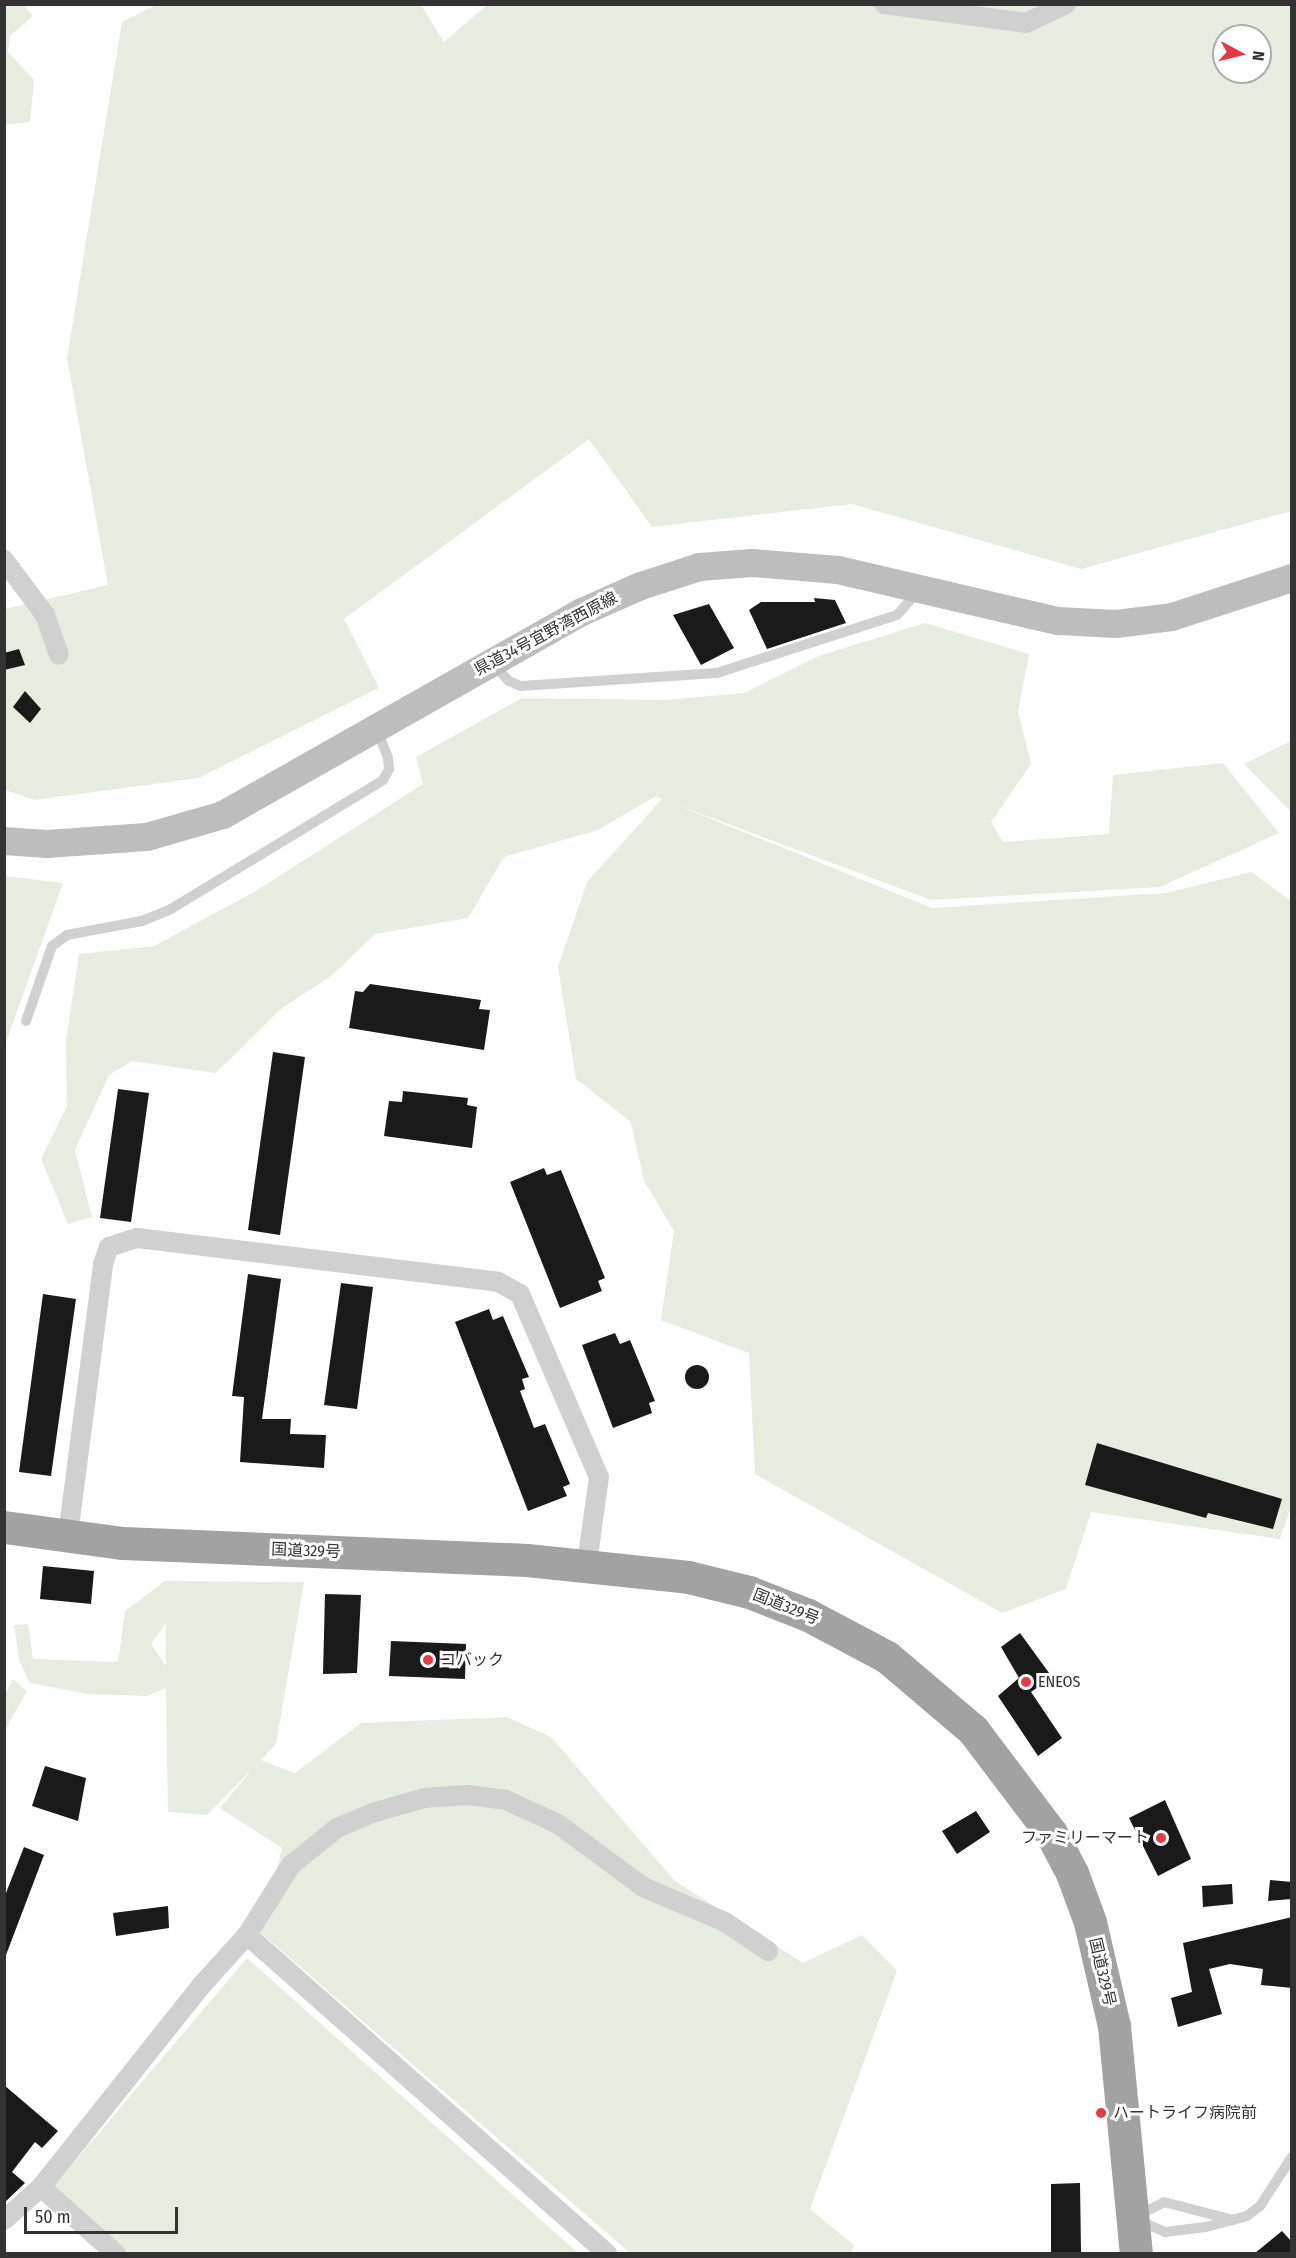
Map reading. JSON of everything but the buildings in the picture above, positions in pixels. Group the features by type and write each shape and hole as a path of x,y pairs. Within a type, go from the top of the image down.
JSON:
{"highway":[{"name":"国道329号","path":"4,1527 123,1543 587,1564 688,1577 749,1592 808,1615 887,1657 973,1730 1051,1833 1072,1873 1090,1922 1114,2026 1136,2253"}],"main road":[{"name":"県道34号宜野湾西原線","path":"4,842 87,843 147,837 223,815 582,612 641,586 700,567 792,564 838,570 1058,621 1116,624 1172,617 1292,578"}],"street":[{"path":"884,4 1026,23 1066,4"},
{"path":"4,560 45,615 59,655"},
{"path":"68,1535 103,1264 109,1247 137,1238 498,1282 520,1294 599,1477 587,1564"},
{"path":"4,2220 41,2187 200,1987 247,1935 291,1865 337,1828 424,1798 467,1796 506,1800 558,1824 643,1887 725,1922 768,1951"},
{"path":"247,1935 607,2253"},
{"path":"41,2187 116,2253"}],"lane":[{"path":"491,662 509,681 521,686 717,673 897,615 920,590"},
{"path":"26,1021 52,946 67,935 142,921 171,909 383,780 389,769 388,758 376,728"},
{"path":"1133,2218 1165,2232 1234,2220 1260,2206 1292,2157"},
{"path":"1133,2218 1164,2202 1234,2220"}],"shaded area":[{"path":"5,4 24,5 33,16 10,36 8,52 34,80 30,122 5,125"},
{"path":"488,4 1291,5 1291,511 1081,569 852,504 652,527 589,439 344,619 379,688 199,778 34,800 5,790 5,609 108,585 67,358 122,22 156,5 421,5 444,42"},
{"path":"925,623 1029,654 1018,711 1031,764 991,822 1003,842 1109,834 1113,775 1223,763 1279,833 1160,887 931,900 667,801 932,908 1166,893 1251,872 1291,901 1291,1507 1280,1539 1091,1512 1066,1589 1002,1613 755,1474 749,1353 661,1320 674,1231 644,1181 631,1122 576,1079 558,967 587,882 662,799 656,796 598,830 504,857 468,918 375,934 331,976 282,1008 216,1073 132,1061 109,1075 75,1150 92,1217 68,1224 41,1159 67,1106 66,1040 79,954 154,946 256,891 423,784 416,757 522,698 665,700 744,693 819,656"},
{"path":"1291,741 1291,812 1244,764"},
{"path":"4,876 63,883 5,1045"},
{"path":"165,1581 304,1582 276,1744 261,1760 295,1773 361,1723 507,1717 551,1737 675,1881 803,1963 862,1935 897,1971 810,2209 854,2245 851,2253 630,2253 261,1933 282,1848 220,1808 253,1768 207,1815 168,1812 166,1688 147,1696 88,1694 30,1683 19,1660 14,1625 28,1624 33,1659 118,1662 125,1611","holes":["166,1623 166,1666 151,1644"]},
{"path":"13,1679 27,1691 5,1730 5,1694"},
{"path":"247,1958 578,2253 129,2253 54,2186"}],"place":[{"name":"コバック","path":"428,1660"},
{"name":"ENEOS","path":"1026,1682"},
{"name":"ファミリーマート","path":"1161,1838"},
{"name":"ハートライフ病院前","path":"1101,2113"}]}
